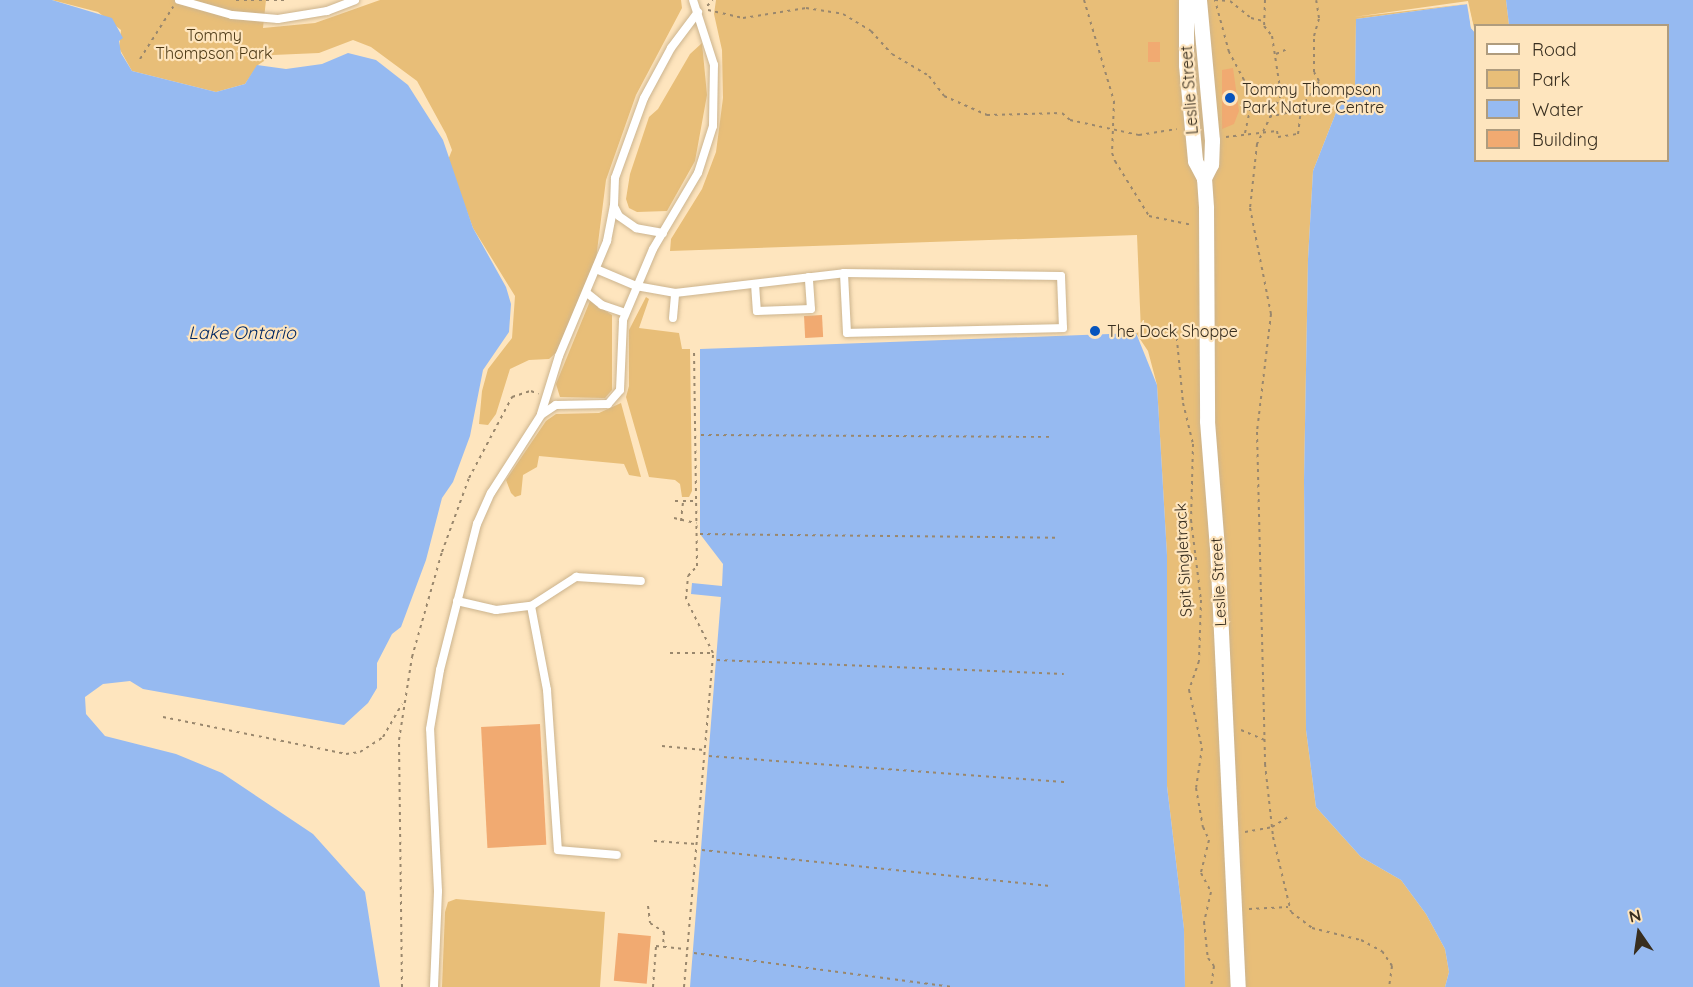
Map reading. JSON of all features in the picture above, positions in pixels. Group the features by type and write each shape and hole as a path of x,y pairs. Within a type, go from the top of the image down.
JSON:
{"street":[{"name":"Leslie Street","path":"1186,0 1186,65 1195,161 1204,178 1207,226 1205,321 1207,421 1226,728 1238,987"},
{"name":"Leslie Street","path":"1199,0 1212,140 1211,164 1204,178"}],"lane":[{"path":"180,0 232,15 278,19 327,11 355,0"},
{"path":"541,415 556,405 602,405 617,396 619,338 625,313 663,233 698,173 713,126 714,65 700,11 693,0"},
{"path":"434,987 438,891 430,729 458,602 484,506 541,415 559,356 596,269 615,207 615,178 644,99 671,48 700,11"},
{"path":"615,207 626,223 663,233"},
{"path":"596,269 636,286 675,293 844,273 1061,276 1063,328 847,333 844,273"},
{"path":"755,284 757,310 811,309 809,277"},
{"path":"587,293 602,305 625,313"},
{"path":"673,318 675,293"},
{"path":"458,602 496,610 531,606 576,578 641,582"},
{"path":"531,606 547,690 558,850 617,855"}],"path":[{"path":"140,59 171,9 180,0"},
{"path":"236,0 287,0"},
{"path":"1084,0 1107,68 1115,128 1112,153 1149,216 1207,226"},
{"path":"1245,133 1250,110 1244,80 1229,52 1215,0 1230,1 1251,18 1264,21"},
{"path":"1265,0 1264,21 1276,54 1280,98 1267,118 1255,153 1250,208 1270,314 1257,432 1265,740 1272,828 1288,907 1297,919 1312,928 1361,940 1382,951 1392,966 1389,987"},
{"path":"1212,140 1245,133 1277,132 1278,137 1298,134 1300,109 1319,81 1314,72 1314,36 1319,18 1316,0"},
{"path":"700,11 743,18 806,8 843,14 871,31 892,54 929,76 944,96 987,115 1062,113 1070,120 1139,135 1192,127"},
{"path":"1276,54 1287,49"},
{"path":"1267,118 1300,109"},
{"name":"Spit Singletrack","path":"1205,321 1176,330 1183,403 1193,444 1191,520 1201,600 1199,661 1189,690 1202,748 1196,788 1203,827 1209,840 1201,873 1211,892 1204,922 1208,958 1214,966 1211,987"},
{"path":"684,987 713,653 686,599 688,576 697,566 694,349"},
{"path":"701,435 1052,437"},
{"path":"675,501 696,501"},
{"path":"681,521 683,501"},
{"path":"674,518 696,523"},
{"path":"700,534 1057,538"},
{"path":"670,652 713,653"},
{"path":"717,660 1064,674"},
{"path":"163,717 346,754 360,753 383,737 403,703"},
{"path":"1226,728 1244,730 1265,740"},
{"path":"662,746 705,750"},
{"path":"709,756 1067,782"},
{"path":"1230,834 1272,828 1291,815"},
{"path":"654,841 696,844"},
{"path":"702,850 1050,886"},
{"path":"648,906 650,923 663,932 663,946"},
{"path":"1234,908 1288,907"},
{"path":"653,987 656,946 687,949"},
{"path":"694,953 951,987"}],"green space":[{"name":"Tommy Thompson Park","path":"52,0 266,0 263,28 315,23 380,0 681,0 682,8 636,95 606,180 596,259 559,350 549,359 529,360 510,369 496,414 488,425 479,424 482,391 488,369 512,338 515,296 473,228 448,160 452,150 446,134 417,81 371,47 353,40 319,53 273,55 258,65 245,84 216,92 132,71 119,48 121,30 98,12"},
{"path":"716,0 1506,0 1509,24 1474,24 1474,29 1468,4 1356,19 1355,89 1337,110 1313,171 1308,259 1304,480 1306,730 1316,807 1361,857 1401,880 1426,914 1445,949 1449,972 1445,987 1185,987 1184,929 1167,786 1167,555 1157,385 1148,351 1136,333 1141,332 1137,235 670,251 671,239 702,189 716,152 723,98 722,50 714,14"},
{"path":"702,43 707,95 695,161 667,211 637,212 629,208 626,199 630,174 649,117 658,109 690,54"},
{"path":"646,297 649,299 639,328 679,333 682,349 690,349 692,491 689,497 682,497 680,484 675,480 649,477 626,397 629,386 629,330"},
{"path":"590,301 612,315 612,390 605,398 560,397 556,384"},
{"path":"621,403 641,477 629,475 624,464 539,456 537,467 523,475 521,495 515,497 511,493 506,480 546,421 556,414 599,413"},
{"path":"456,899 605,912 600,987 442,987 445,912 448,902"}],"water":[{"name":"Lake Ontario","path":"0,0 52,0 112,18 123,38 119,41 121,53 132,71 216,92 245,84 257,65 286,69 322,64 348,53 376,60 408,85 443,140 473,228 506,287 511,304 509,332 483,370 470,436 453,482 442,498 426,560 401,627 392,634 377,663 377,688 368,703 344,725 143,689 130,681 103,684 85,697 86,714 105,736 176,754 222,773 313,834 365,892 380,987 0,987"},
{"path":"1506,0 1693,0 1693,987 1445,987 1449,972 1445,949 1426,914 1401,880 1361,857 1316,807 1306,730 1304,480 1308,259 1313,171 1337,110 1355,89 1356,19 1468,4 1471,28 1474,31 1474,162 1669,162 1669,24 1509,24"},
{"path":"1136,333 1157,385 1167,555 1167,786 1184,929 1185,987 690,987 721,597 691,594 692,583 722,586 723,564 700,534 700,349"}],"pier":[{"path":"1468,1 1474,32 1471,28 1467,4 1354,17"}],"building":[{"path":"1148,42 1160,42 1160,62 1148,62"},
{"name":"Tommy Thompson Park Nature Centre","path":"1233,68 1239,111 1234,124 1222,129 1222,70"},
{"path":"822,315 823,337 805,338 804,316"},
{"path":"540,724 546,845 487,848 481,727"},
{"path":"618,933 651,936 647,984 614,981"}],"place":[{"name":"Tommy Thompson Park Nature Centre","path":"1230,98"},
{"name":"The Dock Shoppe","path":"1095,331"}]}
